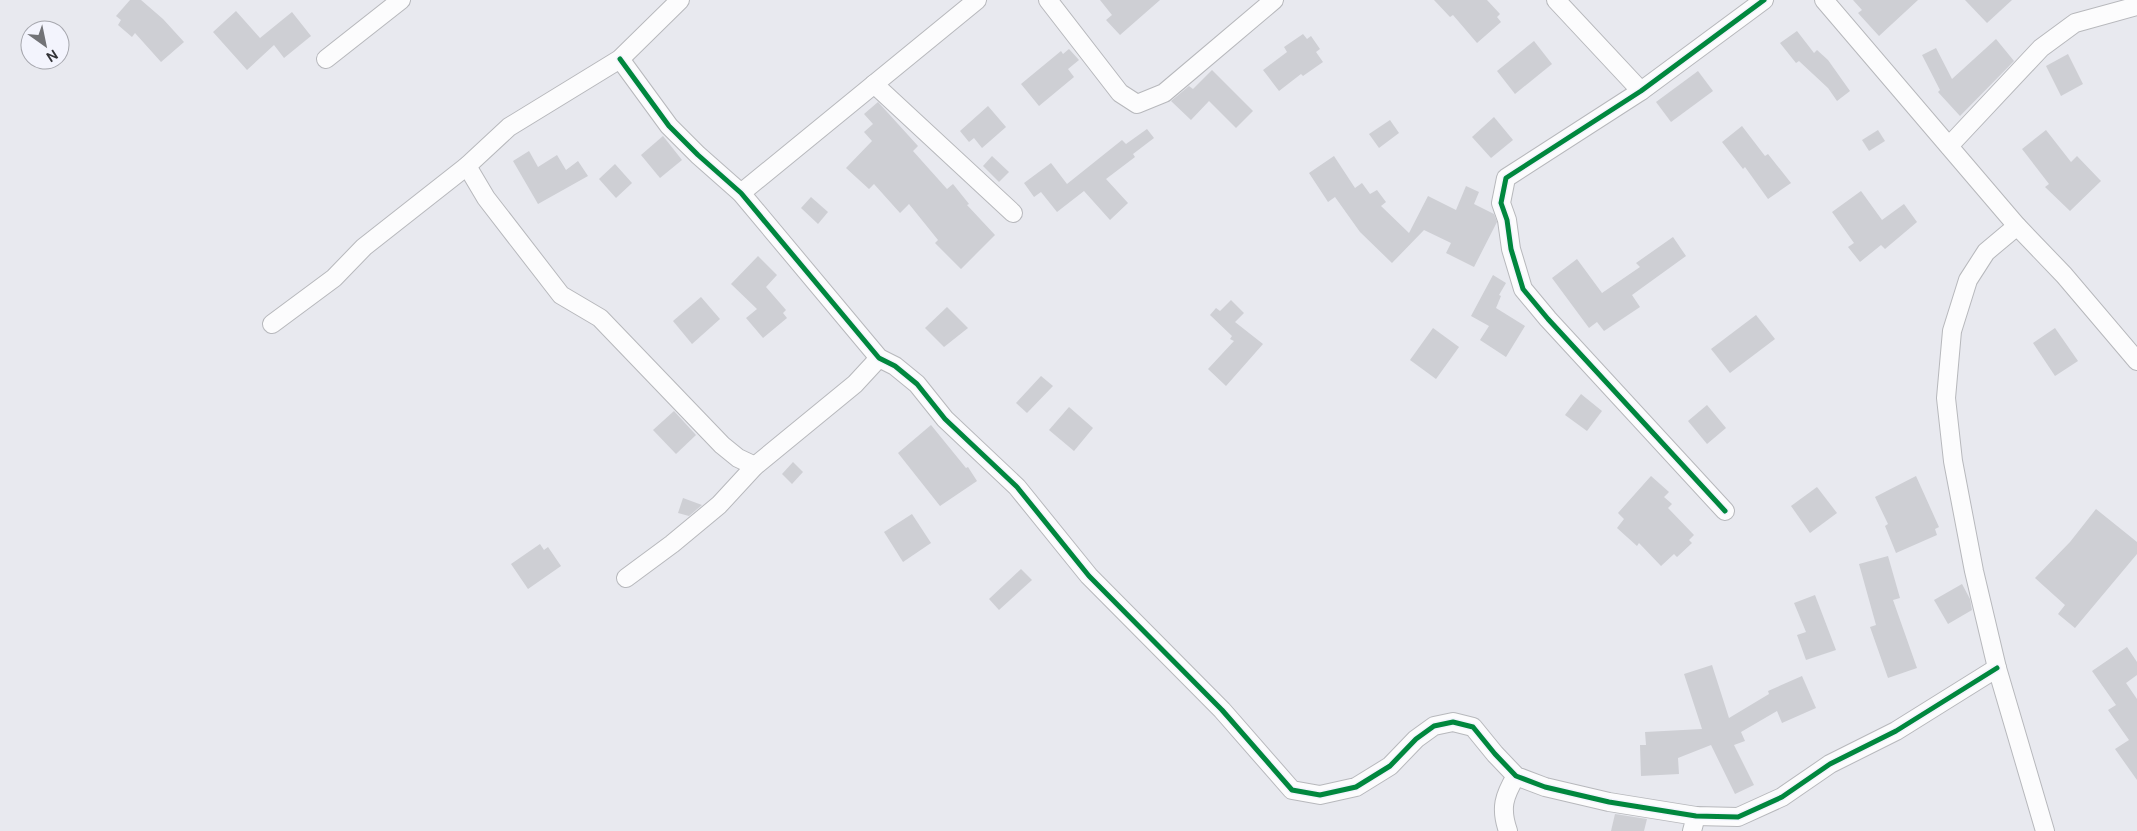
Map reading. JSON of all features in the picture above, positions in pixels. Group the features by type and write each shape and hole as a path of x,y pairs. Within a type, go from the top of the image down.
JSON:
{"street":[{"path":"326,59 401,0"},
{"path":"272,324 334,278 364,247 467,166 509,127 620,59 680,0"},
{"path":"741,193 976,0"},
{"path":"1048,0 1120,93 1137,104 1164,93 1274,0"},
{"path":"1556,0 1641,91"},
{"path":"1725,511 1548,319 1523,289 1511,249 1507,220 1501,204 1506,178 1641,91 1764,0"},
{"path":"1824,0 2017,226 2064,275 2137,361"},
{"path":"1949,146 2041,48 2075,24 2137,6"},
{"path":"620,59 669,126 698,156 741,193 879,358 895,366 917,384 944,419 1017,487 1090,576 1222,710 1292,790 1320,795 1356,787 1390,766 1416,739 1434,726 1453,722 1473,728 1494,754 1516,776 1545,787 1694,823 1738,818 1782,797 1830,764 1896,731 1997,668"},
{"path":"874,84 1013,213"},
{"path":"467,166 486,198 561,294 600,318 722,445 738,458 755,466"},
{"path":"2017,226 1986,252 1968,280 1952,331 1946,398 1957,479 1974,571 1997,668 2045,831"},
{"path":"626,578 672,544 719,505 755,466 855,384 879,358"},
{"path":"1508,831 1504,820 1505,794 1516,776"}],"building":[{"path":"130,0 141,0 163,19 184,42 161,62 135,33 132,37 118,25 121,20 116,16"},
{"path":"1100,0 1160,0 1120,35 1106,20 1112,15"},
{"path":"1434,0 1487,0 1500,14 1497,17 1501,22 1477,43 1453,15 1450,17"},
{"path":"1853,0 1918,0 1879,36 1858,13 1862,10"},
{"path":"1965,0 2012,0 1987,23"},
{"path":"236,11 260,38 292,12 311,36 284,58 274,45 247,70 213,32"},
{"path":"1797,31 1814,53 1817,50 1828,60 1850,91 1837,101 1828,88 1799,61 1796,63 1780,43"},
{"path":"1303,34 1307,39 1311,36 1320,49 1316,52 1323,62 1303,76 1301,74 1279,91 1263,70 1287,52 1284,47"},
{"path":"1996,39 2014,61 1960,116 1938,92 1940,90 1922,55 1936,48 1952,79"},
{"path":"1534,41 1552,64 1515,94 1497,71"},
{"path":"1069,49 1079,60 1068,69 1074,77 1039,106 1021,84 1061,51 1063,54"},
{"path":"2068,54 2083,84 2061,96 2046,66"},
{"path":"1212,70 1253,111 1236,128 1209,101 1191,120 1171,101 1189,86 1193,89"},
{"path":"1698,71 1713,91 1671,122 1656,102"},
{"path":"878,102 918,146 913,151 947,189 953,184 969,204 967,205 995,235 961,269 935,243 938,240 909,204 900,213 874,184 869,189 846,168 872,141 864,132 873,124 864,114"},
{"path":"988,106 1006,127 982,148 974,138 969,142 960,131"},
{"path":"1494,117 1513,140 1491,158 1472,137"},
{"path":"1390,120 1399,133 1379,148 1369,134"},
{"path":"1742,126 1765,156 1768,154 1791,183 1768,199 1745,167 1743,169 1722,142"},
{"path":"1147,129 1154,138 1133,154 1135,157 1106,179 1128,203 1110,220 1084,191 1057,212 1041,192 1034,197 1024,183 1051,163 1067,184 1122,140 1126,144"},
{"path":"1878,130 1885,141 1869,151 1862,140"},
{"path":"2046,130 2071,162 2077,156 2101,181 2070,211 2045,187 2049,184 2022,149"},
{"path":"663,136 682,160 660,178 641,155"},
{"path":"529,151 538,167 557,155 566,170 578,161 588,176 538,204 513,161"},
{"path":"992,156 1009,172 999,182 983,166"},
{"path":"1334,156 1355,188 1362,183 1370,194 1377,190 1386,202 1381,206 1409,233 1428,196 1456,210 1466,186 1479,192 1474,204 1494,214 1497,222 1474,267 1446,253 1451,243 1424,230 1392,263 1360,232 1335,197 1328,202 1309,173"},
{"path":"615,164 632,183 616,198 599,179"},
{"path":"1861,191 1882,220 1904,204 1917,222 1885,249 1881,245 1860,262 1848,247 1854,243 1832,212"},
{"path":"811,197 828,212 818,224 801,208"},
{"path":"1673,237 1686,256 1632,295 1640,307 1604,331 1597,322 1589,328 1552,278 1577,259 1602,293 1640,267 1636,263"},
{"path":"758,256 777,275 766,287 786,310 783,313 787,318 763,338 746,318 757,309 731,284"},
{"path":"1493,275 1506,283 1499,295 1501,296 1496,308 1525,326 1506,357 1480,340 1489,326 1471,316"},
{"path":"701,297 720,319 692,344 673,321"},
{"path":"1231,300 1244,313 1235,322 1263,344 1226,386 1208,369 1234,341 1230,339 1232,336 1210,315 1216,308 1220,311"},
{"path":"947,307 968,328 944,347 925,328"},
{"path":"1756,315 1775,339 1730,373 1711,349"},
{"path":"1433,328 1459,347 1436,379 1410,360"},
{"path":"2055,328 2078,361 2055,376 2033,343"},
{"path":"1041,376 1053,386 1027,413 1016,403"},
{"path":"1581,394 1602,411 1587,431 1565,415"},
{"path":"1707,405 1726,428 1707,444 1688,421"},
{"path":"1069,407 1093,428 1074,451 1049,430"},
{"path":"674,411 696,435 676,454 653,430"},
{"path":"931,425 966,468 968,467 977,481 940,506 898,453"},
{"path":"793,462 803,472 792,484 782,474"},
{"path":"1651,476 1669,492 1664,497 1672,504 1668,508 1694,535 1689,540 1692,543 1677,557 1674,554 1661,566 1639,543 1637,546 1617,528 1624,519 1618,513"},
{"path":"1916,476 1939,527 1935,529 1937,535 1896,553 1885,526 1888,524 1875,497"},
{"path":"1817,487 1837,513 1810,533 1791,506"},
{"path":"683,498 702,505 689,516 678,513"},
{"path":"2096,509 2137,542 2137,554 2075,628 2058,614 2065,605 2035,578 2070,542"},
{"path":"912,514 931,543 903,562 884,532"},
{"path":"540,544 544,550 548,547 561,566 528,589 511,564"},
{"path":"1888,556 1900,598 1893,600 1917,668 1888,678 1870,627 1876,625 1859,564"},
{"path":"1021,569 1032,580 999,610 989,599"},
{"path":"1962,584 1970,599 1972,610 1948,624 1934,600"},
{"path":"1815,595 1836,650 1806,660 1797,635 1806,632 1794,603"},
{"path":"2127,647 2137,662 2137,675 2126,683 2137,699 2137,780 2115,749 2129,740 2108,710 2116,705 2092,671"},
{"path":"1712,665 1729,718 1769,694 1768,691 1802,676 1816,708 1782,723 1777,711 1741,732 1745,741 1734,745 1754,785 1735,794 1711,745 1678,758 1679,774 1641,776 1640,745 1646,745 1645,732 1702,729 1684,674"},
{"path":"1615,814 1647,819 1644,831 1611,831"}],"cycle path":[{"path":"1725,511 1548,319 1523,289 1511,249 1507,220 1501,203 1506,178 1641,91 1764,0"},
{"path":"620,59 669,126 741,193 879,358 895,366 917,384 945,419 1017,487 1089,576 1222,710 1292,790 1320,795 1356,787 1390,766 1416,739 1434,726 1453,722 1473,727 1516,776 1545,787 1609,802 1696,816 1738,817 1782,797 1830,764 1896,731 1997,668"}]}
